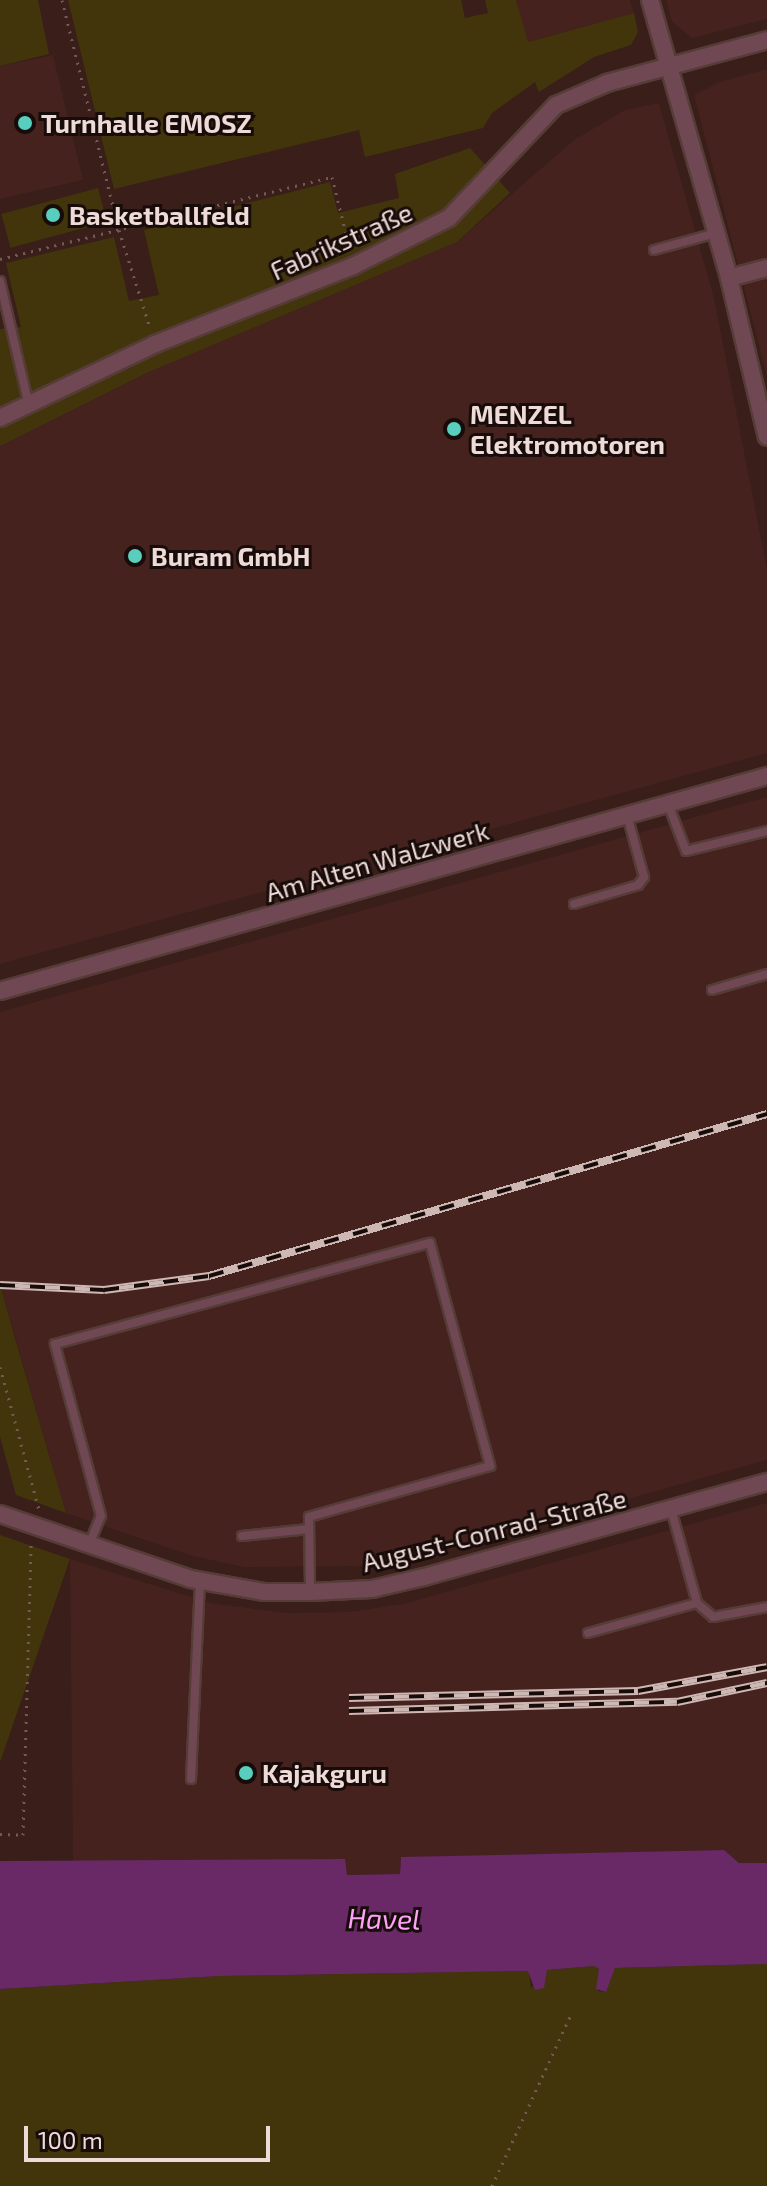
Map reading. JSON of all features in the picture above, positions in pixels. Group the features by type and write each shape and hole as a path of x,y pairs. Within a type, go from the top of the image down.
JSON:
{"street":[{"path":"650,0 729,278 764,411 767,437"},
{"name":"Fabrikstraße","path":"0,418 28,401 155,344 353,266 449,218 556,105 607,83 767,40"},
{"path":"729,278 767,268"},
{"name":"Am Alten Walzwerk","path":"0,991 767,776"},
{"name":"August-Conrad-Straße","path":"0,1514 200,1581 310,1592 398,1583 767,1482"}],"lane":[{"path":"654,250 716,233"},
{"path":"0,281 28,401"},
{"path":"668,804 686,851 767,831"},
{"path":"574,904 638,885 644,877 627,815"},
{"path":"712,990 767,974"},
{"path":"89,1545 101,1516 55,1344 430,1243 490,1466 309,1517 310,1592"},
{"path":"671,1508 697,1603 713,1617 767,1607"},
{"path":"242,1536 309,1529"},
{"path":"191,1779 200,1581"},
{"path":"588,1633 697,1603"}],"path":[{"path":"62,0 119,230 155,344"},
{"path":"0,259 332,177 353,266"},
{"path":"0,1367 39,1504 29,1551 23,1835 0,1834"},
{"path":"492,2186 571,2014"}],"shaded area":[{"path":"0,0 38,0 49,54 0,66"},
{"path":"68,0 461,0 465,18 488,13 485,0 516,0 528,42 634,13 638,32 631,45 594,57 539,92 535,82 492,113 483,128 365,157 359,130 114,189"},
{"path":"516,0 630,0 634,13 527,42"},
{"path":"666,0 767,0 767,19 692,38 672,22"},
{"name":"Turnhalle EMOSZ","path":"53,55 83,180 0,199 0,66"},
{"path":"767,69 767,376 694,95 720,82"},
{"path":"659,103 714,298 767,569 767,753 0,964 0,446 149,372 457,242 574,140 625,110"},
{"path":"470,148 510,193 457,242 149,372 0,446 0,329 21,327 6,263 114,237 129,301 159,295 144,230 330,182 338,213 399,198 395,174"},
{"name":"Basketballfeld","path":"98,188 107,222 10,248 1,214"},
{"path":"767,797 767,1460 418,1558 358,1566 244,1567 192,1556 66,1513 0,1284 0,1012"},
{"path":"0,1284 66,1513 16,1495 0,1437"},
{"path":"767,1503 767,1863 739,1863 723,1850 401,1858 400,1874 346,1875 345,1859 73,1865 70,1559 210,1603 287,1613 349,1612 403,1604"},
{"path":"0,1535 70,1559 0,1762"},
{"path":"767,1964 767,2186 0,2186 0,1989 220,1976 529,1971 531,1988 547,1970 594,1966 599,1969 598,1991 605,1992 615,1968"}],"water":[{"name":"Havel","path":"724,1850 739,1863 767,1863 767,1964 615,1968 606,1992 596,1989 599,1969 594,1966 547,1970 544,1988 535,1990 528,1971 220,1976 0,1989 0,1861 345,1859 347,1875 400,1874 401,1857"}],"railway":[{"path":"0,1285 104,1290 209,1276 767,1114"},
{"path":"349,1698 638,1691 767,1667"},
{"path":"349,1711 677,1702 767,1683"}],"place":[{"name":"Turnhalle EMOSZ","path":"25,123"},
{"name":"Basketballfeld","path":"53,215"},
{"name":"MENZEL Elektromotoren","path":"454,429"},
{"name":"Buram GmbH","path":"135,556"},
{"name":"Kajakguru","path":"246,1773"}]}
